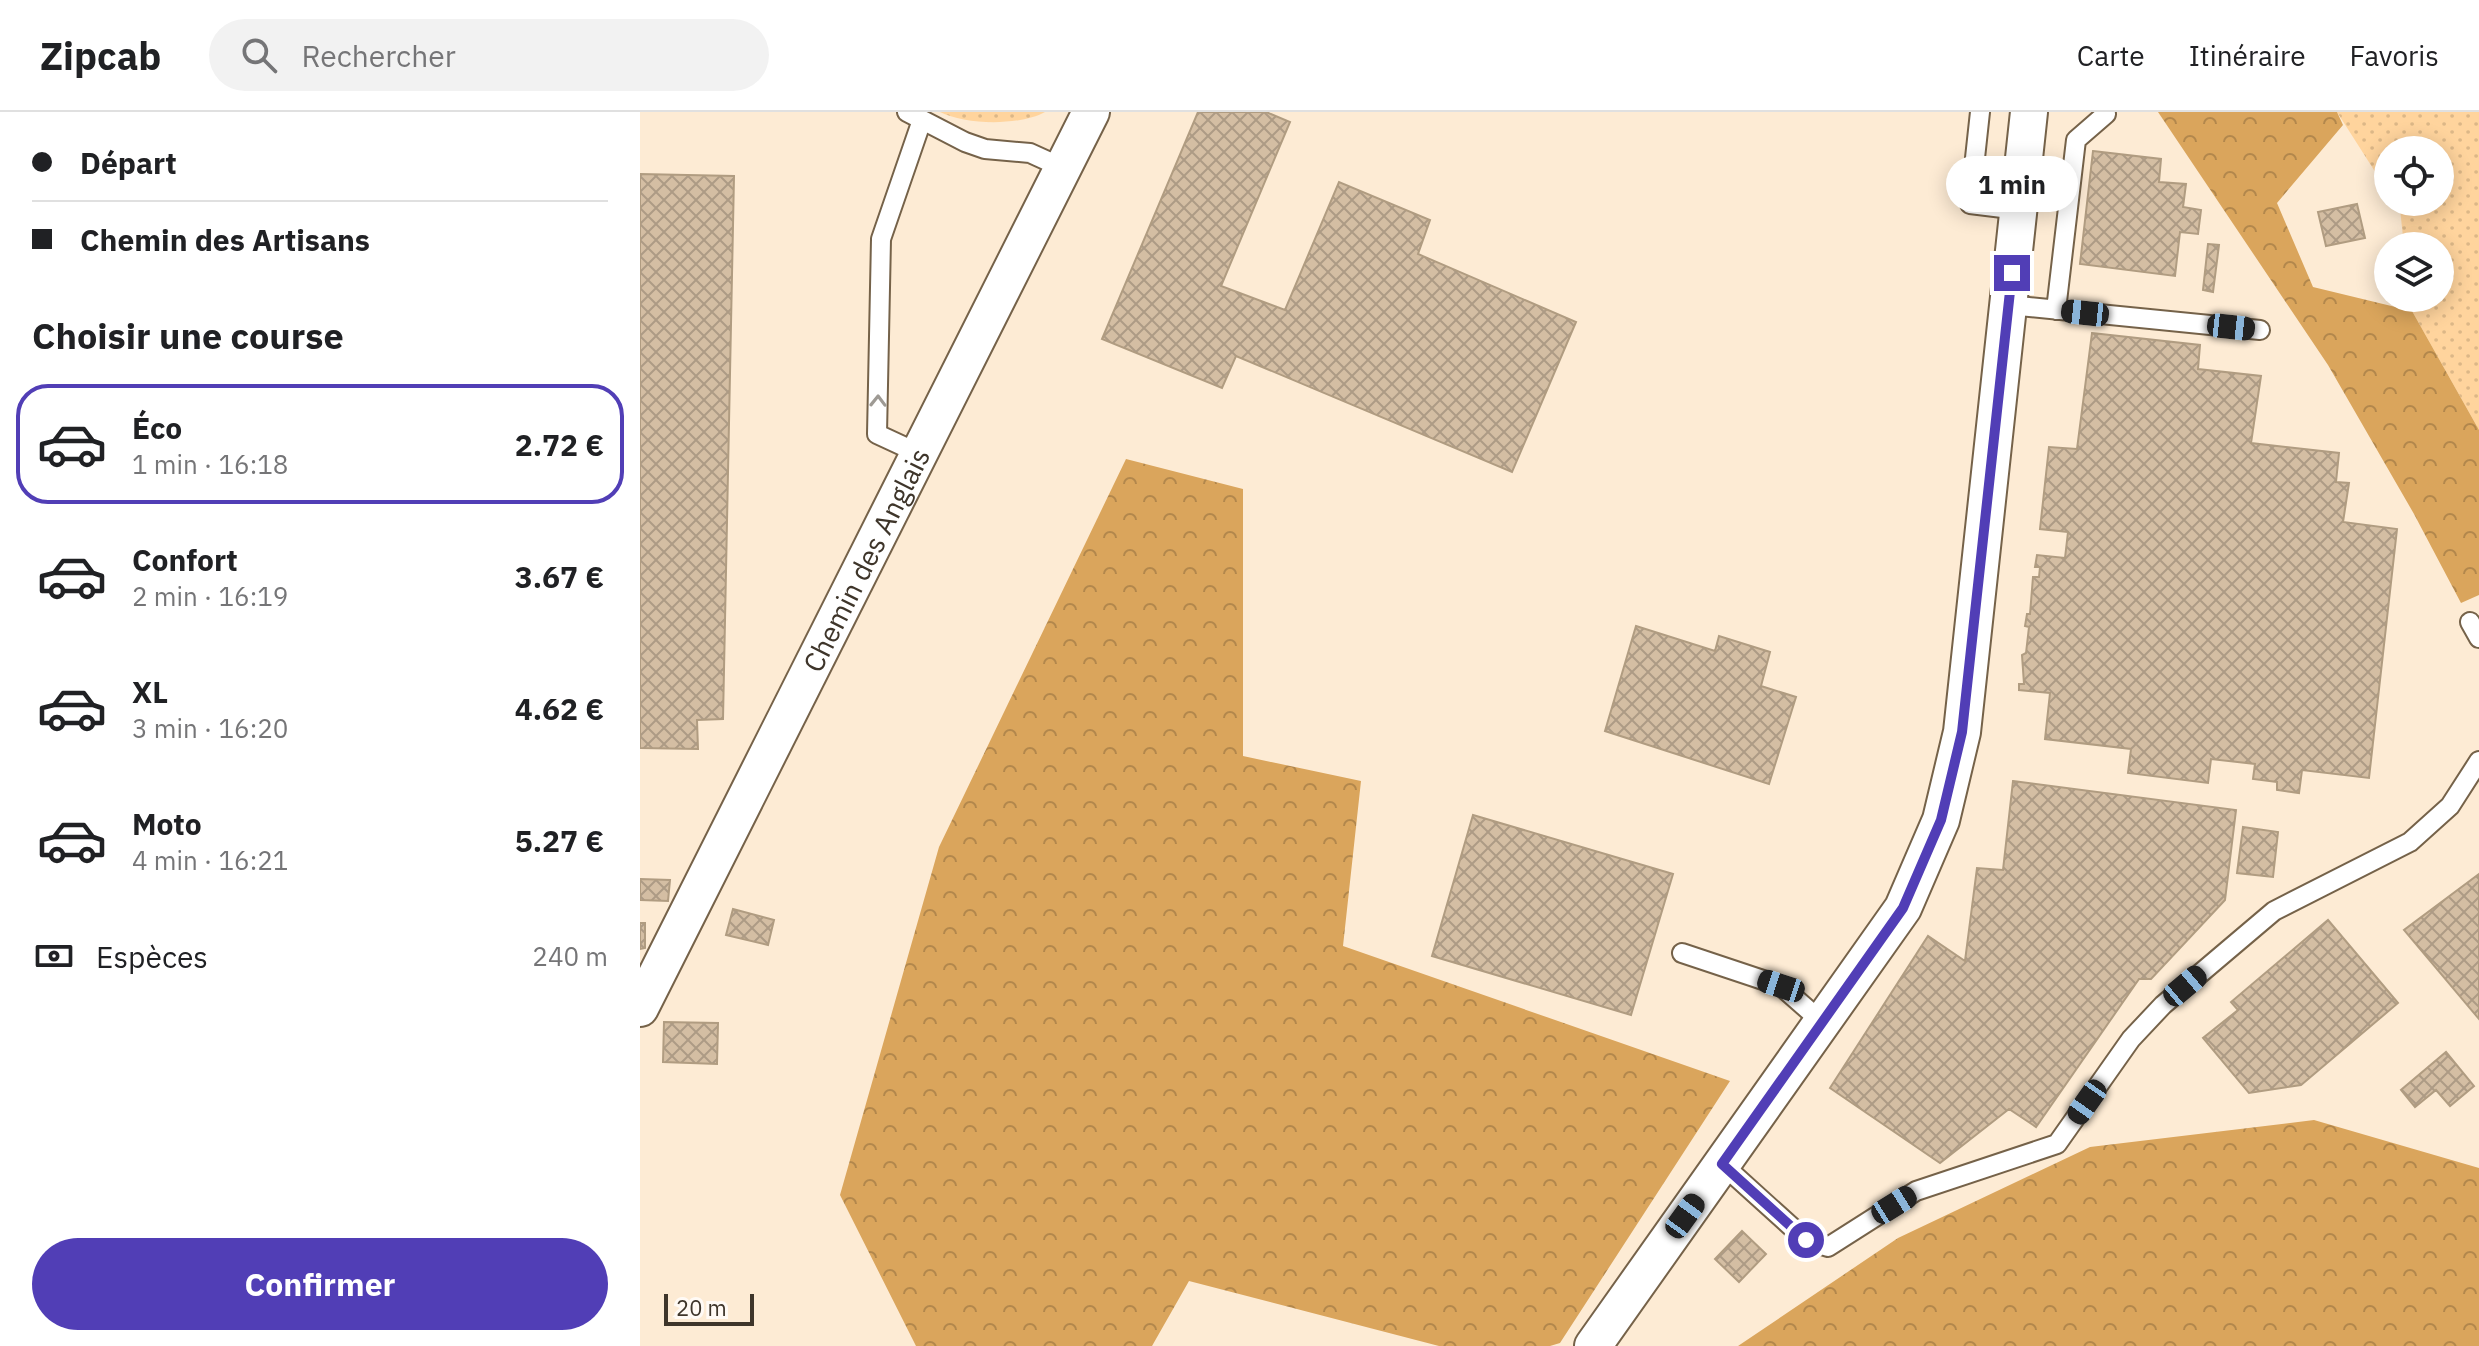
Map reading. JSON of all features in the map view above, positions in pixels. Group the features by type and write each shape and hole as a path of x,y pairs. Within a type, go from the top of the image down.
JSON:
{"street":[{"name":"Chemin des Anglais","path":"640,1008 1091,112"},
{"path":"1593,1346 1903,908 1941,820 1962,732 2029,112"}],"lane":[{"path":"1980,112 1970,204 2019,210"},
{"path":"2056,310 2076,140 2106,114"},
{"path":"918,453 877,434 881,239 915,116 965,142 985,149 1030,153 1063,168"},
{"path":"2009,305 2260,330"},
{"path":"1722,1164 1806,1240 1828,1247 1916,1191 2057,1144 2131,1039 2163,1005 2274,911 2410,842 2450,806 2479,761"},
{"path":"1682,953 1781,986 1822,1022"}],"shaded area":[{"path":"940,112 1045,112 1022,120 992,122 963,119"},
{"path":"2337,112 2479,112 2479,430 2413,312 2454,312 2454,232 2402,232 2401,216 2454,216 2454,136 2374,136 2374,170"}],"green space":[{"path":"2158,112 2337,112 2343,125 2277,203 2313,287 2374,302 2374,312 2413,312 2479,430 2479,595 2461,603 2328,365"},
{"path":"1126,459 1243,489 1243,756 1361,781 1343,946 1730,1081 1560,1343 1550,1346 1439,1346 1189,1281 1152,1346 916,1346 840,1195 939,847"},
{"path":"2314,1120 2479,1168 2479,1346 1738,1346 1898,1238 2090,1147"}],"building":[{"path":"1198,112 1266,112 1290,122 1221,286 1285,310 1339,182 1430,220 1418,254 1576,322 1512,472 1236,356 1222,388 1102,339"},
{"path":"2093,151 2161,159 2159,182 2186,184 2183,207 2201,210 2198,234 2180,232 2175,276 2080,264"},
{"path":"640,174 734,176 723,719 697,720 698,749 640,748"},
{"path":"2357,204 2365,238 2326,246 2318,212"},
{"path":"2208,244 2219,245 2213,292 2203,290"},
{"path":"2092,333 2200,345 2198,369 2261,376 2251,443 2339,453 2336,482 2349,483 2343,522 2397,529 2369,778 2302,770 2299,793 2277,790 2277,782 2253,779 2255,764 2211,759 2208,783 2128,773 2131,749 2045,739 2050,693 2019,690 2019,684 2024,684 2022,655 2026,653 2029,627 2025,626 2027,614 2030,614 2033,577 2039,577 2040,567 2035,567 2037,555 2065,558 2068,532 2040,529 2049,447 2077,449"},
{"path":"1636,626 1715,651 1719,636 1770,652 1761,686 1796,697 1769,784 1605,731"},
{"path":"2013,781 2236,810 2225,900 2151,979 2139,979 2036,1127 2009,1109 1940,1163 1830,1088 1928,936 1965,961 1977,868 2003,870"},
{"path":"1473,815 1673,874 1631,1015 1432,956"},
{"path":"2243,827 2278,832 2273,877 2237,873"},
{"path":"2479,874 2479,1019 2404,930"},
{"path":"640,879 670,880 668,901 640,900"},
{"path":"733,909 774,920 768,945 726,935"},
{"path":"2328,920 2398,1003 2301,1085 2249,1093 2203,1038 2238,1010 2231,1002"},
{"path":"640,923 645,923 645,948 640,949"},
{"path":"664,1022 718,1023 717,1064 663,1062"},
{"path":"2446,1052 2474,1086 2450,1106 2436,1090 2415,1107 2401,1090"},
{"path":"1742,1231 1766,1254 1739,1282 1715,1259"}],"route":[{"path":"1806,1240 1722,1164 1903,908 1941,820 1962,732 2012,273"}]}
